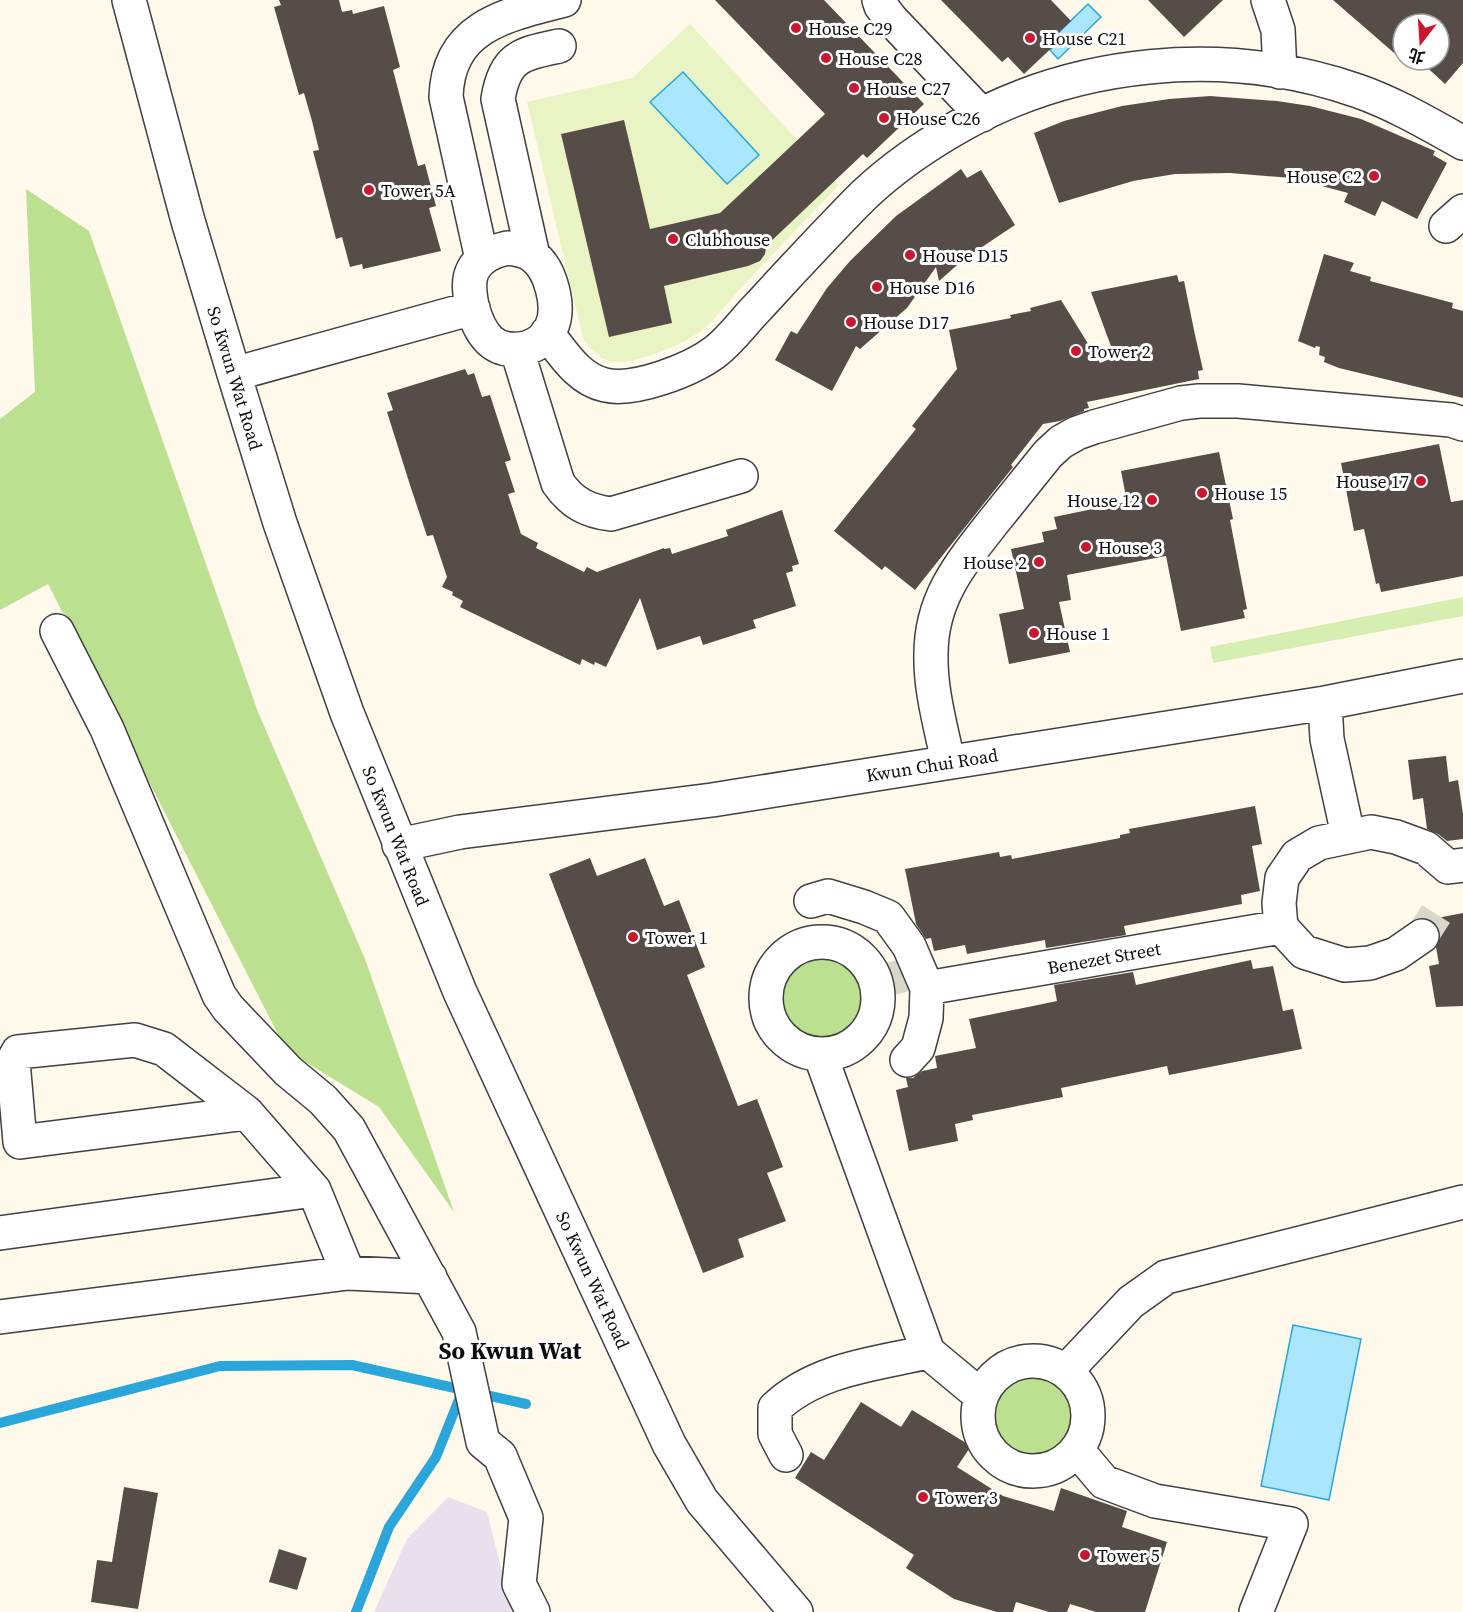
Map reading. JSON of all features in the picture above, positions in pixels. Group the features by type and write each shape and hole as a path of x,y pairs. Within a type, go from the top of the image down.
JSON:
{"street":[{"name":"So Kwun Wat Road","path":"129,0 188,221 279,523 346,713 399,845 460,992 669,1444 702,1501 796,1612"},
{"path":"482,259 446,97 447,80 452,63 460,48 473,34 488,25 564,0"},
{"path":"879,0 891,19 982,115"},
{"path":"1268,0 1278,30 1281,72"},
{"path":"533,256 498,99 501,83 514,62 523,54 559,46"},
{"path":"547,333 577,371 603,385 618,387 657,379 697,363 715,352 737,332 755,309 856,202 902,163 952,130 1005,103 1062,83 1121,70 1180,64 1240,66 1300,75 1358,91 1413,115 1463,143"},
{"path":"507,248 521,249 543,266 549,279 554,301 554,315 551,328 543,339 531,347 517,350 503,348 490,342 481,332 473,308 469,284 473,270 482,259 493,251 507,248"},
{"path":"234,374 473,308"},
{"path":"517,350 558,483 567,496 581,506 596,512 611,514 741,477"},
{"path":"948,762 932,677 931,653 938,607 959,564 1048,454 1061,442 1094,426 1199,400 1238,401 1451,420 1463,424"},
{"path":"57,631 106,729 219,995 228,1008 288,1071 323,1100 349,1129 459,1332 483,1442 500,1456 526,1518 519,1584 533,1612"},
{"name":"Kwun Chui Road","path":"399,845 460,832 712,800 1325,703 1463,676"},
{"path":"1325,703 1327,739 1348,836"},
{"path":"1422,936 1396,954 1370,963 1345,965 1304,952 1281,927 1279,903 1282,878 1297,856 1319,843 1371,832 1396,837 1426,848 1456,866"},
{"path":"811,901 828,896 888,917 909,946 927,988 926,1018 918,1048 907,1060"},
{"name":"Benezet Street","path":"927,988 1281,927"},
{"path":"825,942 844,946 860,957 880,981 877,1010 870,1028 856,1042 839,1052 820,1054 803,1051 787,1042 775,1029 768,1014 765,996 769,979 777,963 790,951 806,944 825,942"},
{"path":"247,1113 20,1142 13,1061 18,1052 135,1040 164,1050 247,1113 314,1190 348,1273"},
{"path":"820,1054 928,1352 981,1396"},
{"path":"0,1233 314,1190"},
{"path":"1066,1371 1131,1302 1166,1277 1463,1202"},
{"path":"0,1317 348,1273 430,1277"},
{"path":"786,1455 775,1434 775,1408 789,1394 825,1375 928,1352"},
{"path":"1034,1361 1050,1364 1066,1371 1078,1383 1086,1400 1089,1417 1086,1435 1077,1450 1065,1463 1049,1470 1031,1472 1014,1469 999,1460 987,1447 979,1431 978,1413 981,1396 990,1382 1002,1371 1017,1363 1034,1361"},
{"path":"1077,1450 1104,1482 1155,1501 1291,1524 1256,1612"}],"shaded area":[{"path":"448,1497 487,1512 512,1612 374,1612 407,1539"}],"green space":[{"name":"Clubhouse","path":"690,24 839,185 700,332 670,348 643,358 619,362 605,360 583,338 527,102 632,78"},
{"path":"26,189 89,231 258,712 365,959 454,1212 379,1107 286,1050 48,584 0,610 0,419 35,392"},
{"path":"1463,597 1463,616 1213,663 1210,647"},
{"path":"823,951 841,954 856,964 866,979 869,997 866,1015 856,1030 841,1040 823,1043 805,1040 790,1030 780,1015 777,997 780,979 790,964 805,954"},
{"path":"1035,1370 1052,1374 1066,1383 1075,1397 1079,1414 1075,1431 1066,1445 1052,1454 1035,1458 1018,1454 1004,1445 995,1431 991,1414 995,1397 1004,1383 1018,1374"}],"water":[{"path":"1088,4 1101,17 1058,59 1050,50 1059,40 1055,36"},
{"path":"683,72 759,155 727,184 650,102"},
{"path":"1293,1325 1361,1339 1329,1500 1261,1486"}],"building":[{"path":"279,0 339,0 342,12 352,10 353,14 384,6 400,67 393,70 418,166 425,164 436,206 429,208 441,251 363,269 362,264 350,267 342,237 336,239 313,151 319,150 312,121 304,93 299,95 274,7 281,5"},
{"path":"715,0 824,0 924,104 867,158 863,154 766,246 765,254 760,261 748,266 664,286 672,323 609,337 561,134 624,120 650,229 720,213 825,114"},
{"path":"941,0 1051,0 1071,21 1055,36 1060,40 1024,74 1008,57 1002,62"},
{"path":"1148,0 1223,0 1184,37"},
{"path":"1333,0 1463,0 1463,63 1445,84 1432,72 1451,72 1451,12 1391,12 1391,50"},
{"path":"1210,96 1310,106 1361,119 1435,151 1433,155 1447,163 1417,219 1382,201 1375,216 1344,202 1348,193 1292,178 1230,173 1175,174 1133,181 1059,203 1034,133 1064,121 1122,106"},
{"path":"961,169 967,178 981,170 1015,225 964,259 939,281 936,267 907,308 860,349 856,346 832,391 775,360 791,331 797,334 827,288 850,261 896,216"},
{"path":"1324,254 1354,263 1350,271 1371,277 1370,281 1453,303 1452,308 1463,311 1463,398 1339,368 1324,362 1325,357 1319,355 1320,347 1315,348 1298,341"},
{"path":"1177,275 1179,282 1184,281 1203,370 1198,371 1199,379 1087,402 1089,408 1084,411 1060,421 1043,424 1011,465 1013,467 915,590 885,566 882,570 834,531 916,429 912,426 957,369 949,330 1011,318 1010,315 1031,311 1030,308 1061,300 1100,363 1115,357 1091,292"},
{"path":"465,369 468,375 474,373 482,397 490,395 511,460 505,462 515,492 508,494 521,534 538,543 536,548 584,572 587,567 597,572 664,548 670,548 672,554 728,536 726,530 782,510 799,564 792,566 793,571 786,573 796,606 753,620 756,628 703,645 700,636 657,650 640,598 606,667 595,662 594,665 582,659 580,665 460,607 463,601 452,595 453,592 442,587 447,577 433,535 427,536 410,485 387,412 393,410 387,393"},
{"path":"1439,444 1451,502 1463,500 1463,576 1381,592 1379,583 1376,584 1364,529 1354,531 1341,463"},
{"path":"1219,452 1233,519 1230,520 1247,609 1243,610 1245,618 1181,631 1166,556 1067,575 1071,600 1059,602 1070,652 1009,664 999,614 1024,609 1011,549 1044,542 1042,532 1057,529 1054,517 1127,502 1121,471"},
{"path":"1446,756 1449,782 1458,780 1463,814 1463,839 1447,841 1427,829 1423,798 1413,800 1408,760"},
{"path":"1255,806 1262,844 1252,846 1260,891 1241,895 1242,904 1124,926 1126,935 1046,948 1045,940 967,954 965,945 934,951 931,938 926,939 916,924 905,869 999,852 1000,857 1011,855 1012,859 1120,838 1120,835 1130,833 1129,829"},
{"path":"590,858 597,876 645,858 664,906 679,900 705,967 687,975 738,1106 757,1099 783,1167 767,1173 786,1221 738,1239 744,1257 703,1273 549,874"},
{"path":"1463,913 1463,1006 1436,1007 1429,966 1439,964 1436,947 1441,935 1432,919"},
{"path":"1251,960 1253,969 1273,966 1283,1011 1293,1009 1302,1049 1169,1075 1167,1066 1061,1088 1063,1097 972,1115 973,1120 955,1124 958,1141 909,1151 896,1090 908,1087 906,1078 913,1078 922,1071 937,1068 935,1056 976,1048 969,1019 1057,1001 1054,985 1133,972 1136,985"},
{"path":"861,1402 901,1427 912,1410 971,1446 957,1467 1003,1496 1054,1511 1061,1488 1127,1511 1122,1527 1167,1542 1145,1612 1096,1612 1070,1604 1067,1612 1049,1612 1016,1602 1013,1612 997,1612 954,1599 906,1568 914,1555 795,1478 811,1452 824,1460"},
{"path":"124,1487 158,1493 138,1609 91,1602 97,1560 112,1562"},
{"path":"279,1549 307,1558 297,1590 269,1582"}],"waterway":[{"path":"0,1423 220,1366 352,1365 526,1404"},
{"path":"356,1612 389,1527 436,1457 462,1392"}],"tunnel":[{"path":"1422,936 1436,914"},
{"path":"886,980 910,974"}],"place":[{"name":"House C29","path":"796,28"},
{"name":"House C21","path":"1030,38"},
{"name":"House C28","path":"826,58"},
{"name":"House C27","path":"854,88"},
{"name":"House C26","path":"884,118"},
{"name":"House C2","path":"1374,176"},
{"name":"Tower 5A","path":"369,190"},
{"name":"Clubhouse","path":"673,239"},
{"name":"House D15","path":"910,255"},
{"name":"House D16","path":"877,287"},
{"name":"House D17","path":"851,322"},
{"name":"Tower 2","path":"1076,351"},
{"name":"House 17","path":"1421,481"},
{"name":"House 15","path":"1202,493"},
{"name":"House 12","path":"1152,500"},
{"name":"House 3","path":"1086,547"},
{"name":"House 2","path":"1039,562"},
{"name":"House 1","path":"1034,633"},
{"name":"Tower 1","path":"633,937"},
{"name":"Tower 3","path":"923,1497"},
{"name":"Tower 5","path":"1085,1555"}],"district":[{"name":"So Kwun Wat","path":"510,1350"}]}
